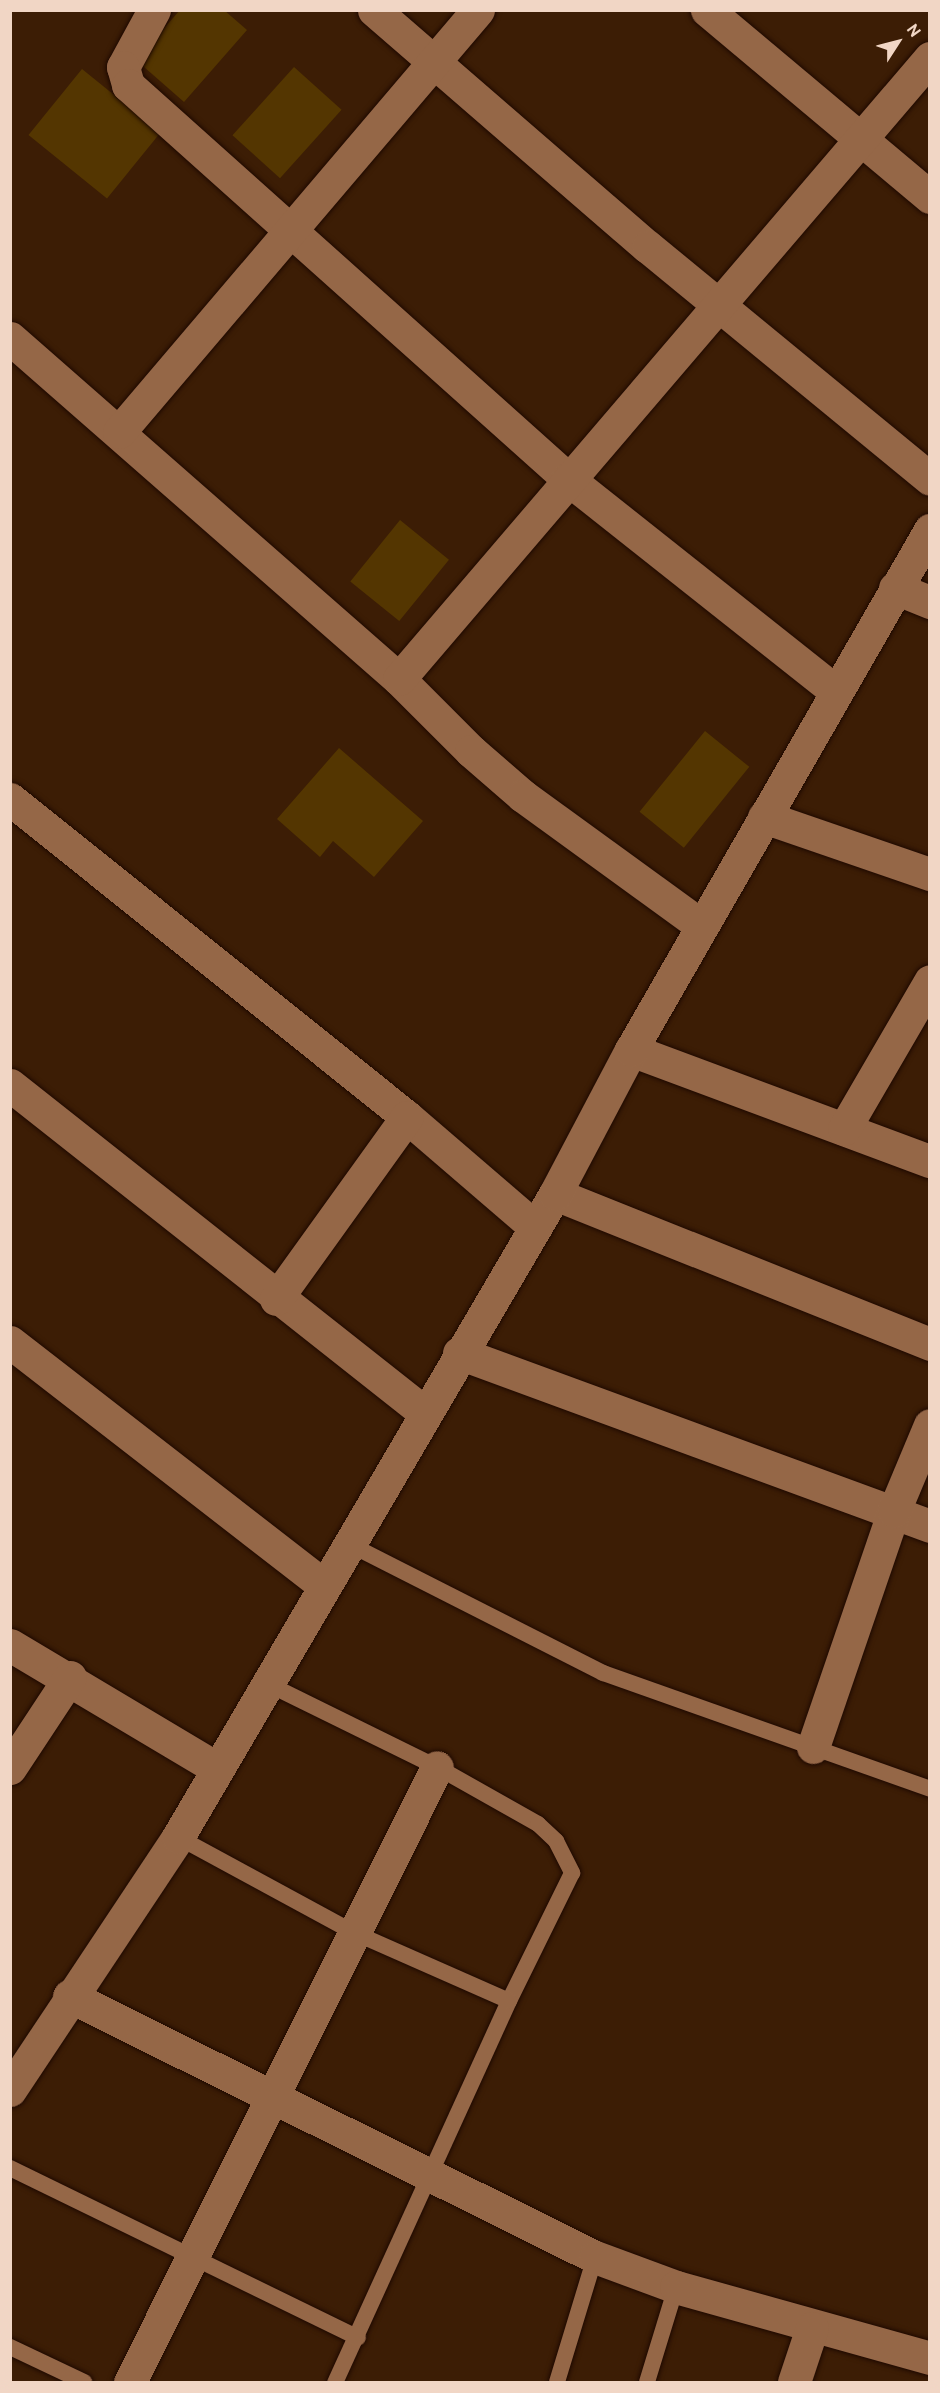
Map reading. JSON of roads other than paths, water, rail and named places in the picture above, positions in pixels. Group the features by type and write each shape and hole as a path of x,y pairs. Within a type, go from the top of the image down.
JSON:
{"street":[{"path":"154,10 123,67 128,85 287,231 568,479 835,691"},
{"path":"374,10 718,305 930,479"},
{"path":"119,432 287,231 478,10"},
{"path":"707,10 930,198"},
{"path":"399,679 859,138 930,58"},
{"path":"10,338 399,679 471,751 524,796 702,926"},
{"path":"12,2085 69,1996 178,1837 459,1353 555,1194 631,1050 835,691 930,530"},
{"path":"896,588 930,602"},
{"path":"10,799 407,1117 535,1227"},
{"path":"764,817 930,874"},
{"path":"844,1129 930,981"},
{"path":"631,1050 930,1161"},
{"path":"10,1085 276,1299 425,1413"},
{"path":"276,1299 407,1117"},
{"path":"555,1194 930,1344"},
{"path":"10,1342 324,1586"},
{"path":"459,1353 930,1526"},
{"path":"813,1747 894,1511 930,1425"},
{"path":"10,1645 70,1677 216,1768"},
{"path":"10,1768 70,1677"},
{"path":"130,2382 192,2255 275,2096 437,1767"},
{"path":"69,1996 432,2173 499,2212 596,2257 675,2287 812,2328 930,2358"},
{"path":"794,2382 812,2328"}],"lane":[{"path":"349,1544 603,1673 930,1790"},
{"path":"266,1683 437,1767 538,1824 556,1841 572,1873 509,2001 358,2338 335,2382"},
{"path":"178,1837 355,1933 509,2001"},
{"path":"10,2168 358,2338"},
{"path":"557,2382 596,2257"},
{"path":"647,2382 675,2287"},
{"path":"10,2347 84,2382"}]}
